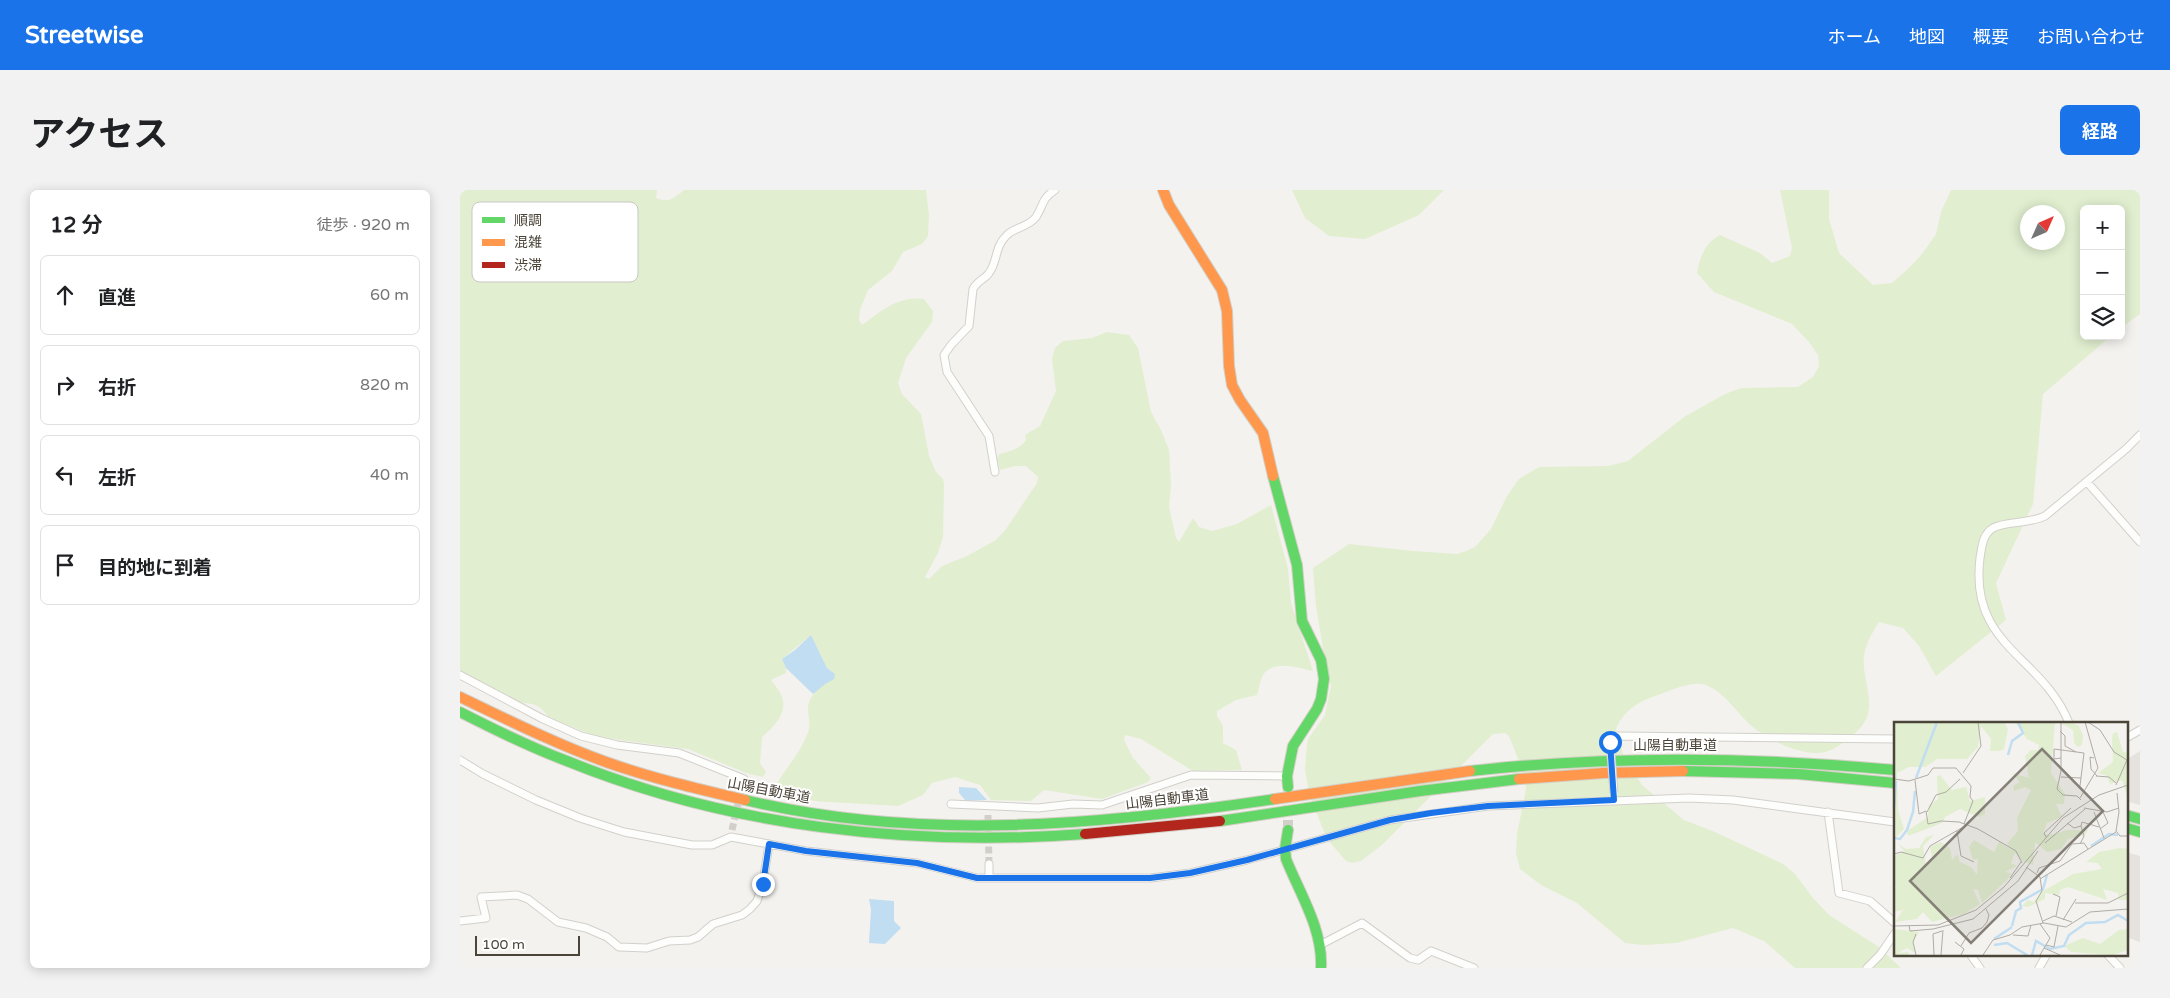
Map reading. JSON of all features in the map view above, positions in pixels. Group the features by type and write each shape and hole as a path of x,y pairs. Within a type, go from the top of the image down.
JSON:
{"main road":[{"path":"1163,190 1169,205 1207,264 1226,302 1230,378 1241,403 1259,424 1264,433 1278,500 1297,565 1302,621 1323,668 1324,679 1321,699 1317,709 1293,746 1287,776 1288,787"},
{"name":"山陽自動車道","path":"460,697 534,733 588,755 696,790 806,812 921,824 987,826 1086,822 1231,805 1504,767 1574,761 1643,758 1788,760 1894,770"},
{"name":"山陽自動車道","path":"460,712 529,744 584,766 684,799 805,824 852,831 920,837 1023,838 1152,828 1506,780 1644,771 1754,772 1894,784"},
{"path":"1788,760 1894,765"},
{"path":"1288,830 1285,849 1286,858 1294,881 1317,932 1320,945 1321,968"}],"street":[{"path":"994,472 989,436 947,372 944,355 969,326 973,289 975,284 989,274 999,244 1007,234 1032,222 1047,195 1056,190"},
{"path":"2069,722 2063,708 2052,692 2003,641 1991,624 1983,607 1978,586 1978,572 1984,536 1994,527 2035,521 2045,516 2126,449 2140,435"},
{"path":"2087,482 2140,542"},
{"path":"460,675 543,719 581,736 616,746 679,753 744,778 742,786"},
{"path":"2128,737 2140,730"},
{"path":"1614,797 1610,742 1617,736 1894,739"},
{"path":"460,760 536,800 580,818 624,832 692,845 712,845 731,834 806,851 917,863 977,878 1150,878 1190,873 1390,820 1488,806 1614,797 1733,800 1894,822"},
{"path":"951,804 988,811 1074,804 1102,805 1192,775 1287,776"},
{"path":"1828,812 1839,893 1870,901 1894,922"},
{"path":"460,921 486,918 481,897 517,895 528,899 558,922 600,934 619,947 647,948 669,941 690,940 698,937 713,924 742,915 757,901 763,884 769,844"},
{"path":"989,864 989,878"},
{"path":"1320,945 1362,923 1410,958 1418,960 1431,951 1474,968"},
{"path":"1867,968 1880,955 1894,934"},
{"path":"1971,956 1980,968"},
{"path":"2038,968 2046,956"},
{"path":"2109,956 2120,968"}],"green space":[{"path":"460,190 657,190 656,198 668,200 684,190 926,190 929,215 928,236 922,244 903,252 892,271 868,290 860,310 859,320 862,325 891,305 906,299 924,299 933,311 932,322 906,358 898,383 902,394 921,414 929,456 944,484 943,537 938,553 925,577 929,579 942,566 967,556 996,540 1006,529 1037,483 1038,477 1026,466 1015,466 1000,470 997,459 999,454 1021,446 1026,440 1025,435 1040,426 1056,391 1052,358 1055,348 1063,341 1092,338 1107,332 1129,335 1138,348 1151,412 1169,450 1171,485 1169,507 1176,538 1179,542 1193,518 1199,527 1212,531 1237,524 1271,505 1288,569 1291,603 1313,671 1286,666 1273,667 1263,675 1257,695 1236,700 1217,711 1217,716 1223,726 1223,743 1236,750 1242,770 1193,771 1141,739 1125,735 1124,740 1133,758 1151,778 1148,782 1102,799 1044,790 1031,801 991,800 980,785 955,777 932,783 923,795 898,806 814,801 776,785 797,754 807,735 809,726 808,705 810,700 817,690 835,674 827,668 811,635 782,659 786,673 771,680 781,695 783,708 775,724 762,737 760,763 766,772 763,777 746,773 688,749 597,737 548,717 537,706 522,703 460,671"},
{"path":"1292,190 1444,190 1419,215 1365,239 1329,236 1305,218"},
{"path":"1780,190 1829,190 1829,219 1839,253 1873,285 1892,283 1922,254 1936,234 1941,212 1951,190 2140,190 2140,314 2125,325 2125,205 2080,205 2080,340 2106,340 2043,394 2033,504 1996,583 2006,620 1936,676 1919,646 1903,628 1879,622 1868,642 1864,656 1869,702 1869,711 1866,719 1861,727 1850,737 1828,751 1810,753 1779,743 1754,728 1720,694 1701,684 1675,688 1638,703 1628,711 1616,729 1624,757 1642,785 1684,820 1715,832 1783,864 1795,874 1829,915 1879,947 1901,968 1795,968 1764,941 1733,928 1676,943 1643,945 1625,943 1577,903 1541,885 1520,869 1516,853 1517,834 1526,789 1524,774 1509,736 1505,733 1493,734 1382,845 1361,861 1352,863 1346,861 1327,839 1309,794 1305,769 1308,739 1325,715 1331,686 1316,606 1313,568 1349,544 1457,554 1466,551 1475,547 1491,529 1507,496 1519,479 1539,467 1608,466 1628,461 1684,417 1725,394 1741,388 1798,387 1813,377 1819,366 1818,355 1809,342 1792,324 1714,292 1697,273 1707,246 1720,235 1760,253 1772,263 1790,256 1792,248"}],"shaded area":[{"path":"2140,751 2140,805 2128,802 2128,759"},
{"path":"2128,853 2140,856 2140,942 2128,938"}],"water":[{"path":"811,635 827,668 835,674 834,679 813,694 786,668 782,659"},
{"path":"959,787 976,788 987,800 966,801 959,793"},
{"path":"869,899 894,901 894,921 901,928 885,944 869,943 871,910"}],"tunnel":[{"path":"732,830 742,786"},
{"path":"1288,790 1288,830"},
{"path":"988,815 989,864"}],"traffic: fast":[{"path":"1273,476 1297,565 1302,621 1321,660 1324,679 1321,699 1317,709 1293,746 1287,776 1288,787"},
{"path":"460,712 540,750 629,784 692,802 756,817 887,834 953,837 1085,834"},
{"path":"1470,771 1576,762 1629,760 1736,760 1894,770"},
{"path":"1683,771 1798,774 1894,783"},
{"path":"1220,821 1420,791 1519,779"},
{"path":"745,800 811,813 877,821 943,825 1010,825 1077,822 1143,816 1275,799"},
{"path":"2128,816 2140,819"},
{"path":"2128,829 2140,832"},
{"path":"1288,830 1285,849 1286,859 1310,912 1321,954 1321,968"}],"traffic: slow":[{"path":"1163,190 1169,205 1222,290 1227,311 1229,366 1232,385 1263,433 1273,476"},
{"path":"460,697 550,740 606,762 657,778 745,800"},
{"path":"1275,799 1470,771"},
{"path":"1519,779 1604,773 1683,771"}],"traffic: jam":[{"path":"1085,834 1220,821"}],"route":[{"path":"763,884 769,844 806,851 917,863 977,878 1150,878 1190,873 1247,860 1390,820 1488,806 1614,800 1610,742"}]}
